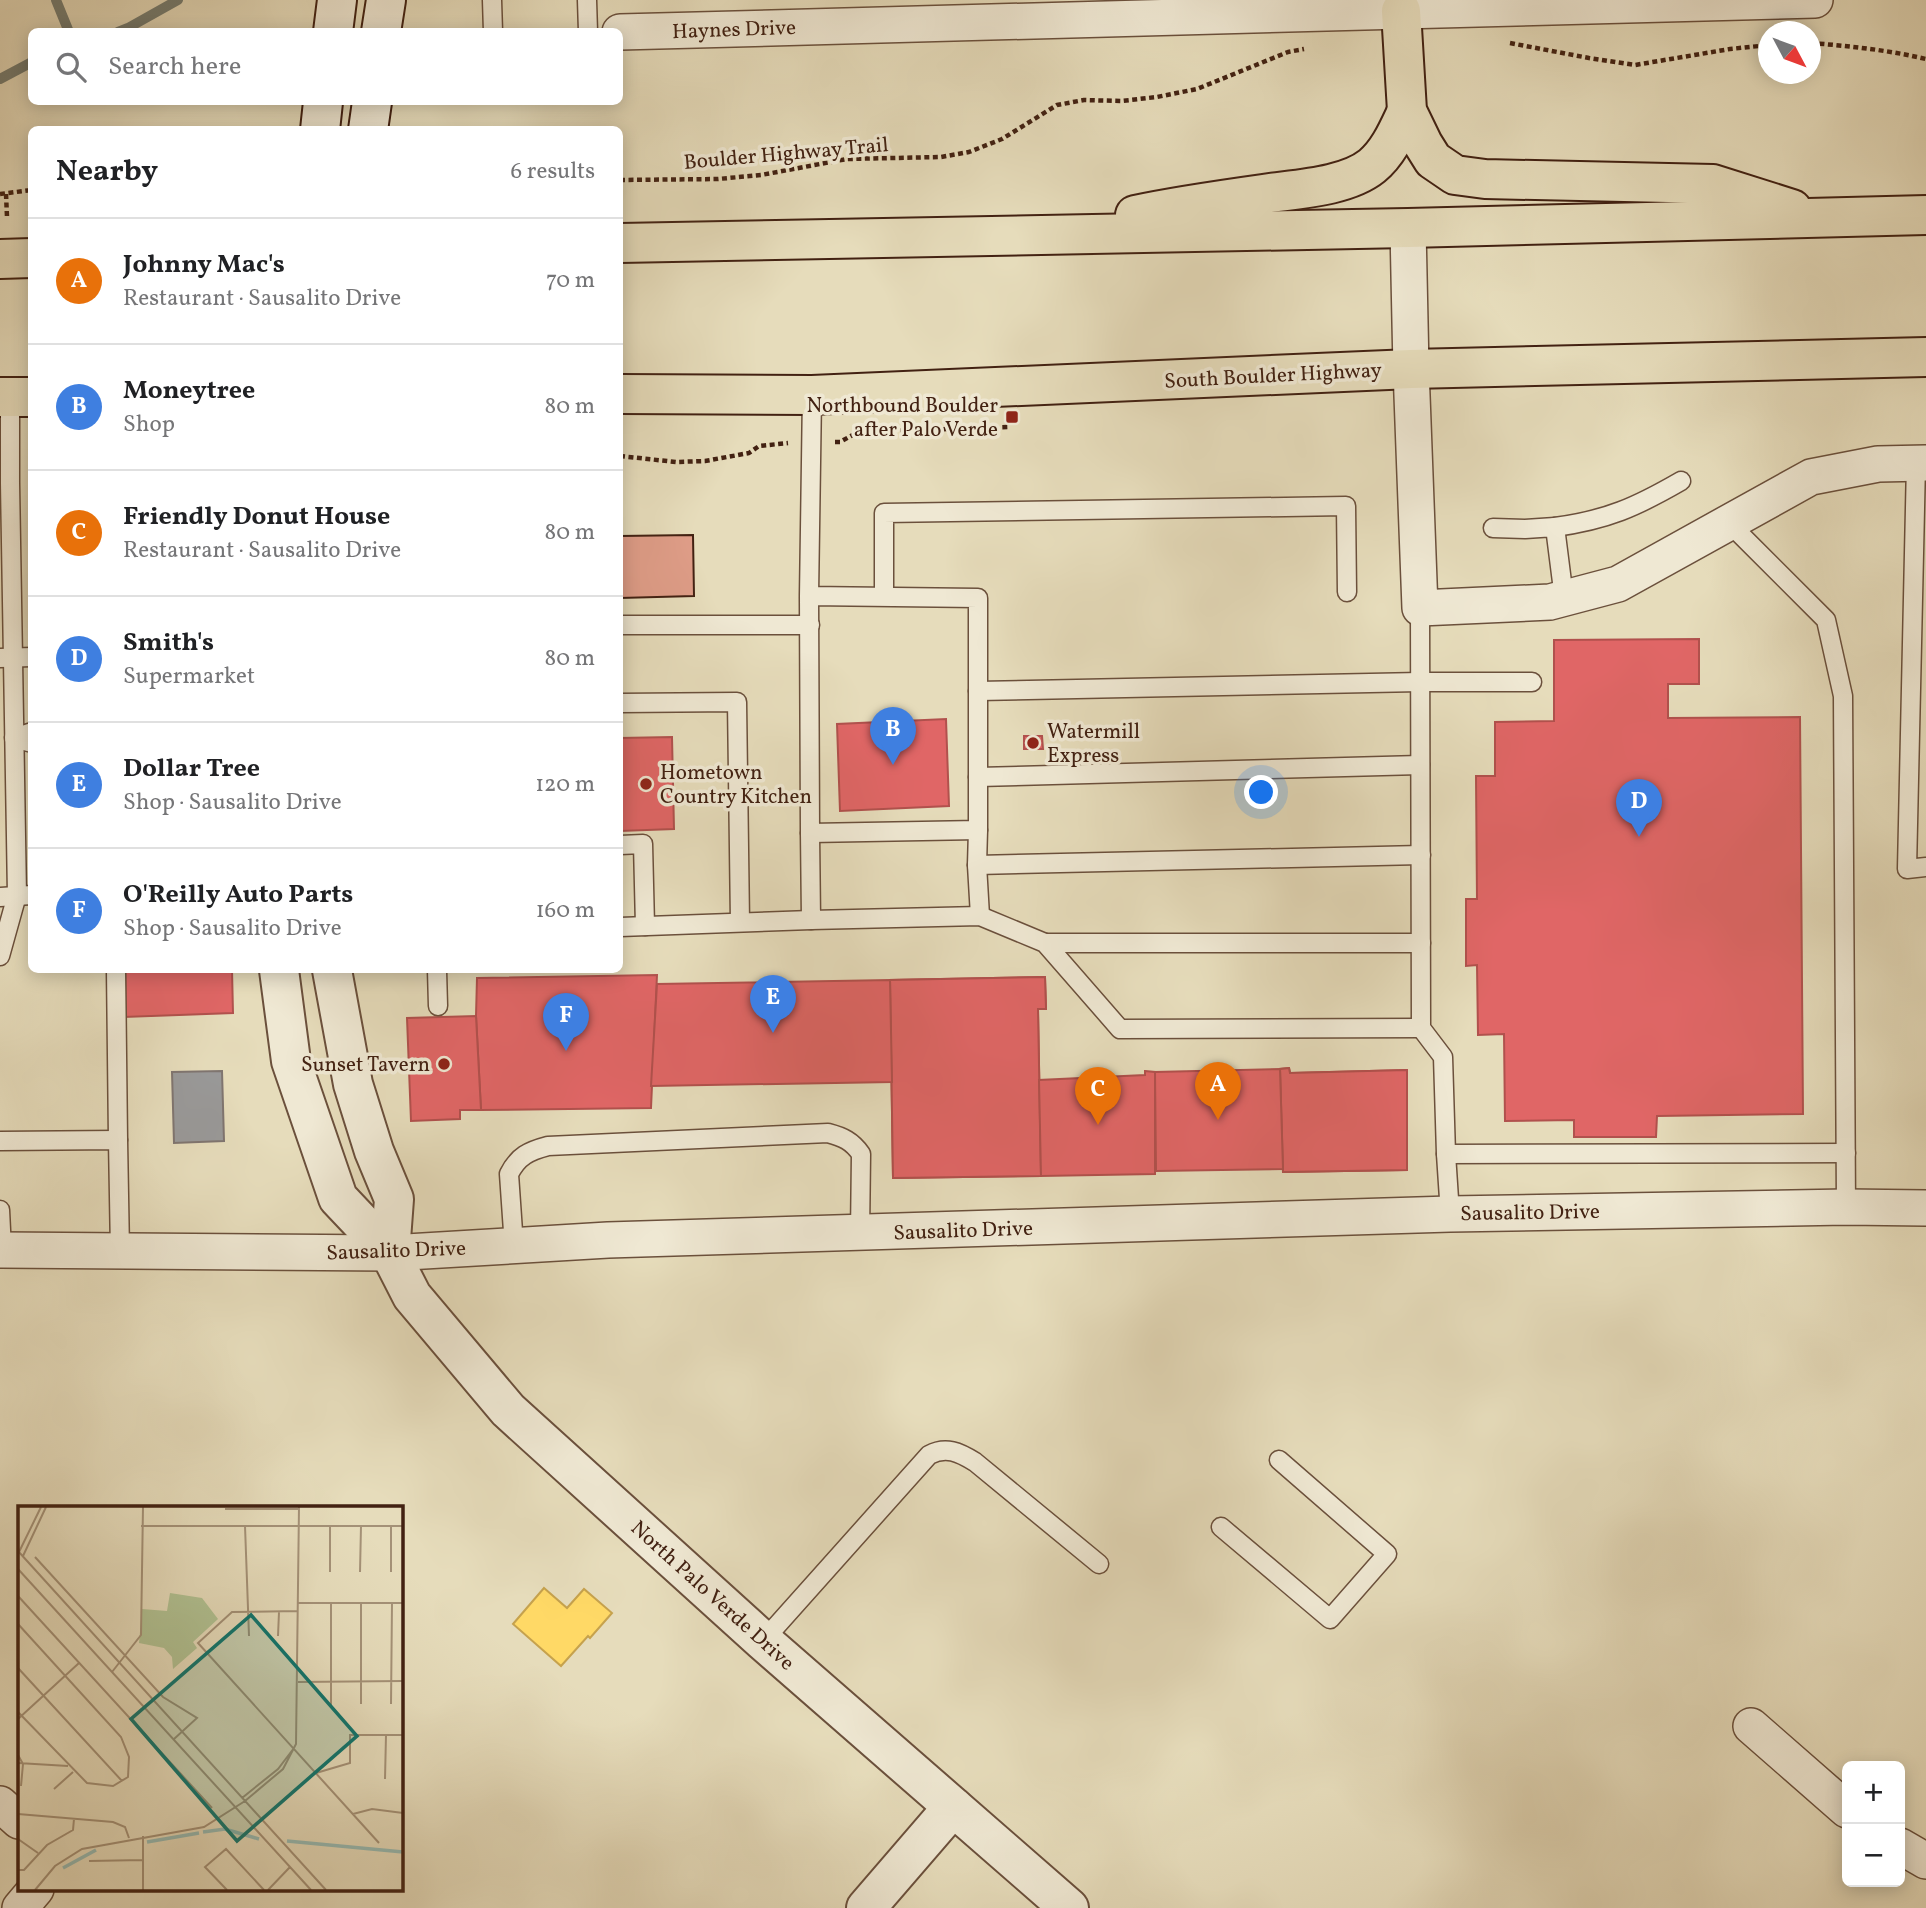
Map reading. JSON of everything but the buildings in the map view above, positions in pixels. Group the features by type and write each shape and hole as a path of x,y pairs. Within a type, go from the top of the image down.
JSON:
{"main road":[{"path":"1401,11 1407,111 1433,160 1455,175 1713,184 1818,218"},
{"path":"1046,235 1164,209 1310,187 1350,178 1373,165 1394,139 1407,111"},
{"path":"623,243 1926,215"},
{"path":"0,259 28,258"},
{"name":"South Boulder Highway","path":"623,394 812,395 1411,369 1926,357"}],"street":[{"path":"333,28 337,0"},
{"path":"382,28 386,0"},
{"name":"Haynes Drive","path":"623,32 1140,9 1401,11 1576,3 1815,0"},
{"path":"320,126 323,105"},
{"path":"369,126 372,105"},
{"path":"1408,228 1420,608 1549,601 1618,584 1811,477 1878,464 1921,463"},
{"path":"279,973 291,1061 338,1198 390,1252"},
{"path":"333,973 353,1084 374,1151 394,1199 390,1252"},
{"name":"Sausalito Drive","path":"1,1250 390,1252 608,1240 1450,1214 1926,1208"},
{"name":"North Palo Verde Drive","path":"390,1252 412,1296 508,1410 764,1641 1069,1908"},
{"path":"1751,1726 1842,1806"},
{"path":"0,1804 18,1820"},
{"path":"866,1908 953,1807"},
{"path":"1905,1849 1926,1861"},
{"path":"20,1908 35,1890"}],"lane":[{"path":"492,0 493,28"},
{"path":"587,0 588,28"},
{"path":"811,920 809,596 812,395"},
{"path":"0,956 16,896 14,738 6,658 14,397"},
{"path":"1921,463 1907,869 1926,867"},
{"path":"1493,528 1525,529 1582,523 1629,510 1681,481"},
{"path":"884,596 884,513 1346,506 1348,592"},
{"path":"1729,523 1826,620 1843,696 1846,1207"},
{"path":"1555,527 1564,598"},
{"path":"809,596 978,598 977,865 980,916"},
{"path":"1420,608 1421,1028 1443,1057 1450,1214"},
{"path":"623,625 810,625"},
{"path":"6,658 28,657"},
{"path":"978,691 1532,682"},
{"path":"623,703 737,702 740,922"},
{"path":"14,738 28,733"},
{"path":"14,738 28,742"},
{"path":"978,777 1420,765"},
{"path":"810,834 978,830"},
{"path":"623,845 643,844 645,926"},
{"path":"977,865 1421,855"},
{"path":"623,927 980,916 1045,943 1421,943"},
{"path":"1045,943 1120,1029 1421,1028"},
{"path":"117,973 120,1252"},
{"path":"437,973 438,1006"},
{"path":"514,1246 509,1174 523,1155 535,1150 548,1146 828,1133 853,1144 860,1154 860,1234"},
{"path":"0,1141 118,1140"},
{"path":"1446,1154 1846,1153"},
{"path":"0,1210 1,1250"},
{"path":"764,1641 929,1455 939,1450 961,1454 975,1461 1100,1564"},
{"path":"1222,1527 1330,1619 1388,1554 1279,1460"}],"path":[{"path":"1506,43 1635,65 1758,46"},
{"path":"1821,44 1926,59"},
{"name":"Boulder Highway Trail","path":"623,180 718,179 761,175 846,159 941,157 969,152 1002,139 1057,105 1084,100 1121,101 1157,97 1197,89 1287,52 1311,47"},
{"path":"7,217 3,194 28,191"}],"waterway":[{"path":"56,0 67,28"},
{"path":"128,28 178,0"},
{"path":"0,79 28,64"}],"place":[{"name":"Northbound Boulder after Palo Verde","path":"1012,417"},
{"name":"Watermill Express","path":"1033,743"},
{"name":"Moneytree","path":"893,765"},
{"name":"Hometown Country Kitchen","path":"646,784"},
{"name":"Smith's","path":"1639,837"},
{"name":"Dollar Tree","path":"773,1033"},
{"name":"O'Reilly Auto Parts","path":"566,1051"},
{"name":"Sunset Tavern","path":"444,1064"},
{"name":"Johnny Mac's","path":"1218,1120"},
{"name":"Friendly Donut House","path":"1098,1125"}]}
